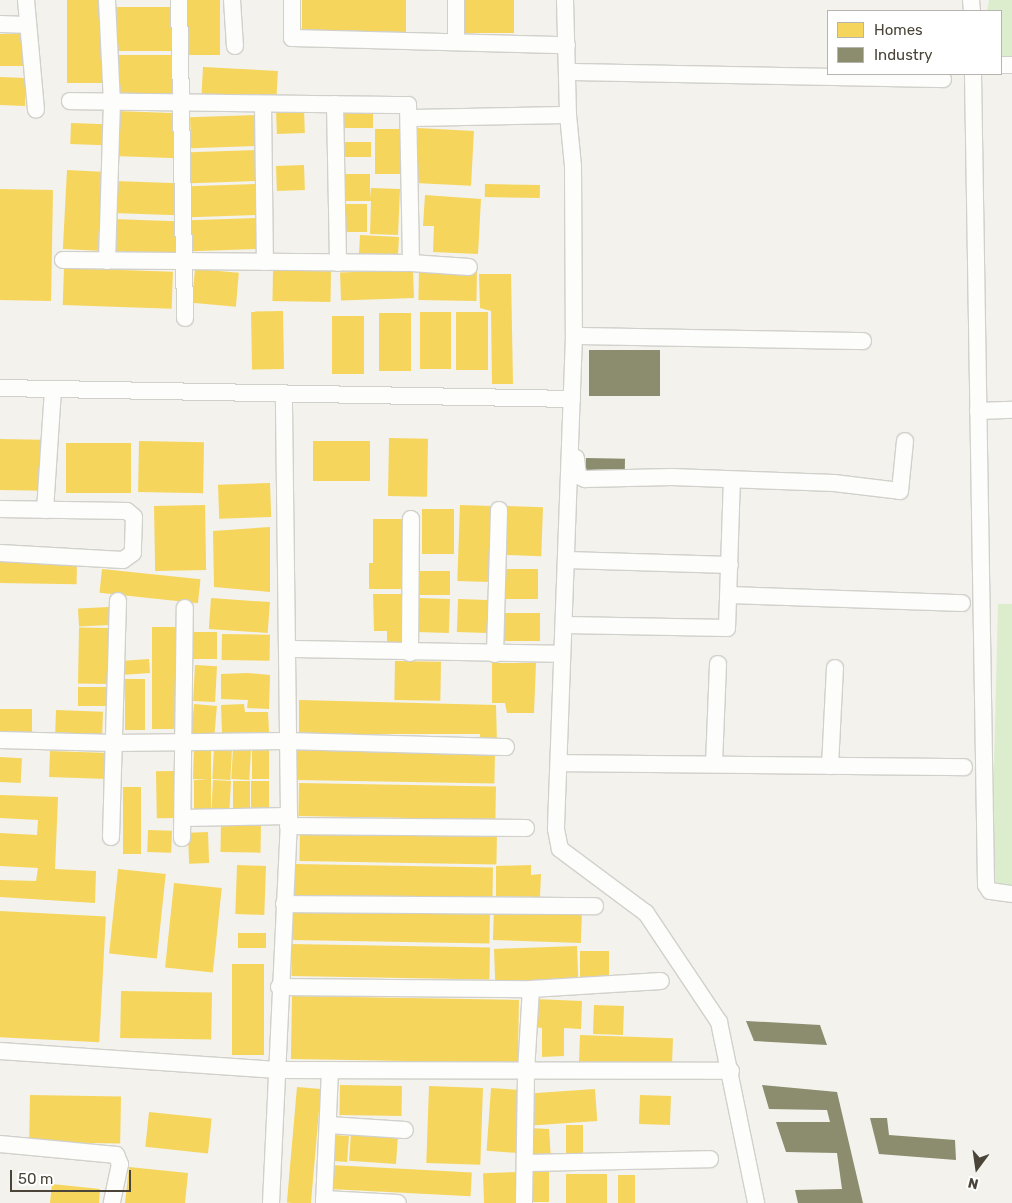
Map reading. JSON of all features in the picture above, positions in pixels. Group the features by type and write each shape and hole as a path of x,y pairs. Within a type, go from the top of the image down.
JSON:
{"street":[{"path":"26,0 26,25 36,110"},
{"path":"107,0 112,103 107,261"},
{"path":"179,0 182,103 182,263 185,318"},
{"path":"232,0 235,46"},
{"path":"292,0 292,38 567,45"},
{"path":"456,0 456,42"},
{"path":"565,0 568,115 573,166 576,469 578,476 585,479 672,477 732,481 834,483 900,491 905,441"},
{"path":"0,24 26,25"},
{"path":"568,72 943,79"},
{"path":"973,75 986,885 990,891 1012,894"},
{"path":"70,101 112,103 408,105 411,263"},
{"path":"263,104 265,262"},
{"path":"335,104 338,263"},
{"path":"409,118 568,115"},
{"path":"63,260 182,263 411,263 469,267"},
{"path":"574,336 863,341"},
{"path":"0,388 284,396 575,401"},
{"path":"45,510 53,390"},
{"path":"271,1203 279,986 289,821 287,741 289,648 284,396"},
{"path":"575,401 565,625 562,654 556,829 560,849 646,913 668,942 719,1022 732,1071 756,1203"},
{"path":"978,411 1012,410"},
{"path":"565,625 724,629 728,625 730,595 732,481"},
{"path":"0,509 127,511 134,517 133,553 123,560 0,553"},
{"path":"495,654 499,510"},
{"path":"410,653 411,519"},
{"path":"567,560 730,565"},
{"path":"730,595 962,603"},
{"path":"111,837 118,601"},
{"path":"182,838 185,740 185,608"},
{"path":"289,648 410,653 562,654"},
{"path":"714,764 718,664"},
{"path":"830,766 835,668"},
{"path":"0,740 114,743 185,740 287,741 506,747"},
{"path":"559,763 964,767"},
{"path":"183,818 526,828"},
{"path":"284,904 594,906"},
{"path":"279,986 531,989 661,981"},
{"path":"524,1203 526,1072 531,989"},
{"path":"0,1051 277,1070 732,1071"},
{"path":"330,1070 329,1125 324,1201 398,1203"},
{"path":"329,1125 405,1130"},
{"path":"0,1144 116,1155 120,1164 112,1203"},
{"path":"525,1163 710,1159"}],"green space":[{"path":"989,0 1012,0 1012,56 1002,57 1002,10 987,10"},
{"path":"998,604 1012,604 1012,889 991,887"}],"building: Homes":[{"path":"67,0 102,0 102,83 67,83"},
{"path":"186,0 220,0 220,55 186,55"},
{"path":"302,0 406,0 406,32 302,32"},
{"path":"463,0 514,0 514,33 463,33"},
{"path":"115,7 173,7 173,51 115,51"},
{"path":"0,34 23,34 23,66 0,66"},
{"path":"116,55 174,55 174,99 116,99"},
{"path":"203,67 278,71 276,101 201,97"},
{"path":"0,77 26,78 25,106 0,105"},
{"path":"304,109 305,133 277,134 276,110"},
{"path":"116,111 179,113 177,158 114,156"},
{"path":"344,113 373,113 373,128 344,128"},
{"path":"256,115 257,146 191,148 190,117"},
{"path":"71,123 105,124 104,145 70,144"},
{"path":"418,128 474,131 471,186 415,183"},
{"path":"375,129 401,129 401,174 375,174"},
{"path":"343,142 371,142 371,157 343,157"},
{"path":"256,150 257,181 191,183 190,152"},
{"path":"304,165 305,190 277,191 276,166"},
{"path":"67,170 102,172 98,251 63,249"},
{"path":"340,174 370,174 370,198 371,188 400,189 398,235 370,234 371,201 341,201"},
{"path":"115,181 178,183 177,215 114,213"},
{"path":"256,184 257,215 190,217 189,186"},
{"path":"485,184 540,185 540,198 485,197"},
{"path":"0,189 53,190 51,301 0,300"},
{"path":"425,195 481,199 478,254 433,252 434,226 423,226"},
{"path":"337,204 367,204 367,232 337,232"},
{"path":"257,218 258,249 191,251 190,220"},
{"path":"113,219 176,221 175,253 112,251"},
{"path":"360,235 399,237 398,260 359,258"},
{"path":"64,268 173,272 172,309 63,305"},
{"path":"419,268 477,269 476,301 418,300"},
{"path":"195,269 239,273 236,307 192,303"},
{"path":"273,270 331,271 330,302 272,301"},
{"path":"413,270 414,298 341,301 340,273"},
{"path":"479,274 511,274 513,384 492,384 491,311 480,308"},
{"path":"283,311 284,369 252,370 251,312"},
{"path":"420,312 451,312 451,369 420,369"},
{"path":"456,312 488,312 488,370 456,370"},
{"path":"379,313 411,313 411,371 379,371"},
{"path":"332,316 364,316 364,374 332,374"},
{"path":"389,438 428,439 427,497 388,496"},
{"path":"0,439 43,440 42,491 0,490"},
{"path":"139,441 204,442 203,493 138,492"},
{"path":"313,441 370,441 370,481 313,481"},
{"path":"66,443 131,443 131,493 66,493"},
{"path":"270,483 271,517 219,519 218,485"},
{"path":"205,505 206,570 155,571 154,506"},
{"path":"460,505 492,506 489,582 457,581"},
{"path":"507,506 543,507 541,556 505,555"},
{"path":"422,509 454,509 454,554 422,554"},
{"path":"373,519 408,519 407,589 369,589 369,563 373,563"},
{"path":"270,527 270,592 214,587 213,531"},
{"path":"0,559 77,560 77,584 0,583"},
{"path":"102,569 200,579 198,603 99,593"},
{"path":"502,569 538,569 538,599 502,599"},
{"path":"418,571 450,571 450,595 418,595"},
{"path":"373,594 407,594 407,642 387,642 387,631 374,631"},
{"path":"211,598 270,602 268,633 209,629"},
{"path":"418,598 450,599 449,633 417,632"},
{"path":"458,599 488,600 487,633 457,632"},
{"path":"109,607 110,625 79,627 78,609"},
{"path":"504,613 540,613 540,641 504,641"},
{"path":"79,627 110,628 109,684 78,683"},
{"path":"152,627 178,627 178,729 152,729"},
{"path":"193,632 217,632 217,659 193,659"},
{"path":"222,634 270,635 270,661 222,660"},
{"path":"149,659 150,673 125,675 124,661"},
{"path":"395,661 441,662 440,701 394,700"},
{"path":"492,663 536,663 534,713 507,713 505,703 492,703"},
{"path":"195,665 217,666 215,702 193,701"},
{"path":"248,673 270,675 269,709 247,708 248,700 221,699 221,674"},
{"path":"125,679 145,679 145,730 125,730"},
{"path":"78,687 109,687 109,706 78,706"},
{"path":"299,700 496,705 497,744 479,744 480,734 299,734"},
{"path":"194,704 217,706 214,737 191,735"},
{"path":"244,704 245,712 268,712 269,732 222,733 221,705"},
{"path":"0,709 32,709 32,733 0,733"},
{"path":"56,710 103,712 102,738 55,736"},
{"path":"194,748 211,749 211,811 194,811 194,780 208,779 193,779"},
{"path":"214,748 232,749 230,780 212,779"},
{"path":"233,748 251,749 249,780 231,779"},
{"path":"252,748 269,748 269,779 252,779"},
{"path":"297,748 495,751 494,783 296,780"},
{"path":"50,751 109,753 108,779 49,777"},
{"path":"0,757 22,758 21,783 0,782"},
{"path":"156,771 174,771 175,818 157,818"},
{"path":"213,780 231,781 229,812 211,811"},
{"path":"233,781 250,781 250,812 233,812"},
{"path":"251,781 269,781 269,812 251,812"},
{"path":"299,783 496,786 495,819 298,816"},
{"path":"123,787 141,787 141,854 123,854"},
{"path":"0,795 58,797 55,869 96,871 95,903 0,897 0,880 36,881 38,868 0,866 0,833 37,835 38,820 0,818"},
{"path":"221,822 261,823 260,853 220,852"},
{"path":"300,829 497,832 496,864 299,861"},
{"path":"148,830 172,831 171,853 147,852"},
{"path":"208,832 209,863 189,864 188,833"},
{"path":"295,864 493,867 492,900 294,897"},
{"path":"237,865 266,866 264,915 235,914"},
{"path":"531,865 531,875 541,874 540,897 496,896 496,866"},
{"path":"118,869 166,874 157,959 109,954"},
{"path":"174,883 222,888 213,973 165,968"},
{"path":"494,907 582,910 581,943 493,940"},
{"path":"293,908 490,911 489,943 292,940"},
{"path":"0,911 106,917 99,1042 0,1037"},
{"path":"238,933 266,933 266,948 238,948"},
{"path":"292,944 490,947 489,979 291,976"},
{"path":"577,946 578,979 495,982 494,949"},
{"path":"580,951 609,951 609,979 580,979"},
{"path":"232,964 264,964 264,1055 232,1055"},
{"path":"121,991 212,993 211,1040 120,1038"},
{"path":"292,996 519,1000 518,1063 291,1059"},
{"path":"535,999 582,1001 581,1029 564,1028 564,1056 542,1057 542,1028 533,1027"},
{"path":"594,1005 624,1006 623,1035 593,1034"},
{"path":"580,1035 673,1038 672,1069 579,1066"},
{"path":"340,1085 402,1086 401,1116 339,1115"},
{"path":"429,1086 483,1088 480,1165 426,1163"},
{"path":"297,1087 321,1089 311,1203 287,1203"},
{"path":"491,1088 521,1090 517,1153 487,1151"},
{"path":"595,1089 597,1121 531,1126 529,1094"},
{"path":"30,1095 121,1097 120,1144 29,1142"},
{"path":"640,1095 671,1096 670,1125 639,1124"},
{"path":"149,1112 212,1119 208,1153 145,1147"},
{"path":"566,1125 583,1125 583,1156 566,1156"},
{"path":"529,1128 549,1129 551,1159 528,1157"},
{"path":"351,1132 398,1135 396,1164 349,1161"},
{"path":"335,1135 349,1136 347,1162 333,1161"},
{"path":"331,1165 472,1172 471,1196 330,1189"},
{"path":"129,1167 188,1173 185,1203 125,1203"},
{"path":"532,1171 549,1171 549,1202 532,1202"},
{"path":"518,1172 519,1203 484,1203 483,1173"},
{"path":"566,1174 607,1174 607,1203 566,1203"},
{"path":"618,1175 635,1175 635,1203 618,1203"},
{"path":"52,1184 100,1189 99,1203 50,1203"}],"building: Industry":[{"path":"589,350 660,350 660,396 589,396"},
{"path":"586,458 625,459 625,476 586,475"},
{"path":"746,1021 820,1025 827,1045 754,1041"},
{"path":"762,1085 837,1092 863,1203 798,1203 795,1190 842,1189 837,1153 786,1152 776,1122 830,1122 827,1110 769,1109"},
{"path":"870,1118 887,1118 889,1135 955,1140 956,1160 879,1154"}]}
